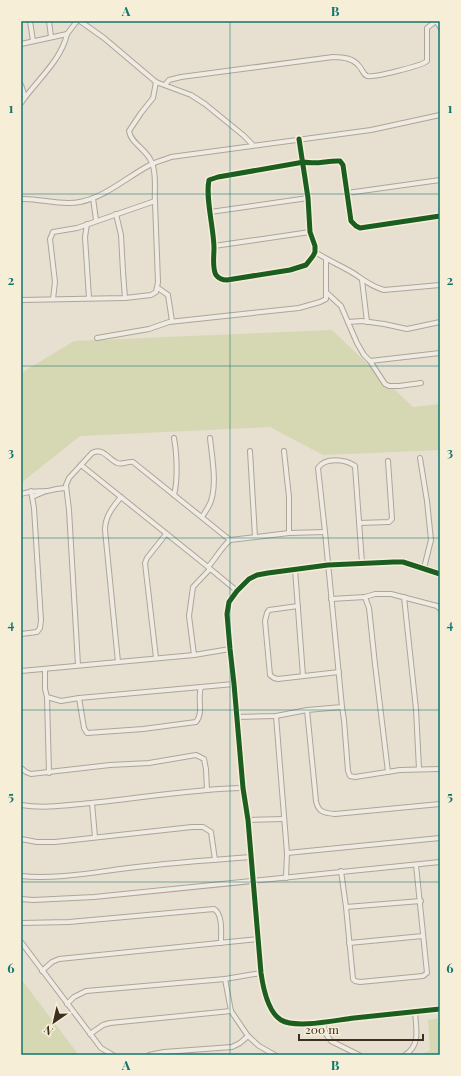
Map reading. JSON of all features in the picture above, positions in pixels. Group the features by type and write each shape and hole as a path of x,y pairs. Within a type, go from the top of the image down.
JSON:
{"street":[{"path":"30,21 32,41"},
{"path":"49,21 51,37"},
{"path":"21,103 63,47 68,34 77,21"},
{"path":"80,21 104,38 156,82 191,95 205,104 243,134 253,145"},
{"path":"165,85 169,80 181,77 333,57 342,57 355,62 364,74 369,76 393,72 421,65 427,61 427,28 436,21 440,27"},
{"path":"21,44 68,34"},
{"path":"21,300 125,298 153,294 158,288 155,182 152,164 146,152 129,136 129,132 141,113 153,98 156,82"},
{"path":"21,85 25,97"},
{"path":"21,199 70,203 93,198 152,164 180,155 370,130 440,115"},
{"path":"299,139 304,162 310,232 315,246 315,252 306,265 290,270 223,280 216,275 208,188 209,180 218,177 304,162 313,164 340,161 343,165 352,221 356,226 360,228 440,216"},
{"path":"348,193 440,180"},
{"path":"93,198 96,220"},
{"path":"210,212 308,198"},
{"path":"53,299 55,282 50,239 53,232 87,224 155,201"},
{"path":"116,214 122,235 125,298"},
{"path":"87,224 85,237 89,298"},
{"path":"214,246 310,232"},
{"path":"315,252 350,271 376,288 384,290 440,285"},
{"path":"97,338 149,329 172,321 299,308 320,302 326,299 326,259"},
{"path":"362,280 367,322"},
{"path":"158,288 168,295 172,321"},
{"path":"326,292 341,306 356,343 385,384 389,386 399,386 421,382"},
{"path":"348,322 384,324 407,329 440,322"},
{"path":"370,361 440,353"},
{"path":"174,438 176,446 177,484 174,495"},
{"path":"202,517 211,501 213,493 213,466 210,438"},
{"path":"78,665 69,510 66,488 69,478 82,465 88,456 95,451 101,451 118,463 132,461 230,540"},
{"path":"250,451 255,537"},
{"path":"284,451 289,533"},
{"path":"420,458 427,500 430,540 424,568"},
{"path":"362,563 355,466 346,462 331,460 324,462 318,468 344,720 348,774 355,777 419,769 440,769"},
{"path":"359,523 389,522 392,519 388,461"},
{"path":"82,465 237,591"},
{"path":"32,497 56,488 66,488"},
{"path":"21,494 31,491 47,491"},
{"path":"21,634 37,632 40,628 41,620 34,508 31,491"},
{"path":"118,662 105,524 108,516 121,497"},
{"path":"194,655 189,616 192,592 195,584 209,568 223,546 230,540 289,533 325,532"},
{"path":"156,658 145,563 147,558 166,534"},
{"path":"440,574 424,568 394,562 328,564 257,575 249,579 237,591 229,602 226,614 243,788 254,880 258,939 266,996 278,1018 288,1023 295,1024 440,1009"},
{"path":"295,569 303,676"},
{"path":"331,599 365,597 375,594 391,594 437,606 440,609"},
{"path":"365,597 369,608 388,772"},
{"path":"404,597 416,709 419,769"},
{"path":"298,606 268,611 265,621 269,673 272,677 278,679 338,672"},
{"path":"21,671 194,655 230,650"},
{"path":"45,669 49,773"},
{"path":"47,697 61,701 79,698 234,684"},
{"path":"79,698 84,728 87,733 143,729 196,722 199,719 200,713 198,696 201,687"},
{"path":"237,717 276,716 307,710 342,707"},
{"path":"307,710 316,801 321,812 325,814 334,814 440,804"},
{"path":"276,716 287,853 286,878"},
{"path":"21,768 28,774 49,773 149,763 196,755 204,759 207,790"},
{"path":"21,805 45,807 129,800 207,790 243,788"},
{"path":"92,803 95,837"},
{"path":"248,820 284,819"},
{"path":"21,839 37,842 55,842 202,828 211,832 215,860"},
{"path":"287,853 440,838"},
{"path":"21,876 29,877 56,875 167,863 251,857"},
{"path":"21,899 33,900 94,897 440,862"},
{"path":"341,872 353,979 360,982 426,975 428,970 416,865"},
{"path":"346,907 421,901"},
{"path":"21,923 69,922 214,909 219,915 221,943"},
{"path":"349,944 423,936"},
{"path":"42,971 58,959 258,939"},
{"path":"21,942 101,1048 113,1055"},
{"path":"67,1004 74,997 86,991 225,979 262,973"},
{"path":"225,979 230,1011 248,1036 259,1046 275,1055"},
{"path":"90,1034 110,1023 230,1011"},
{"path":"405,1055 412,1049 416,1042 415,1012"},
{"path":"324,1022 326,1034 331,1041 359,1055"},
{"path":"148,1055 164,1052 232,1047 240,1043 248,1036"}],"green space":[{"path":"332,330 413,407 440,404 440,450 323,455 270,427 80,436 21,483 21,373 74,341"},
{"path":"21,979 75,1050 78,1055 21,1055"},
{"path":"440,1018 440,1055 420,1055 430,1050 428,1020"}],"cycle path":[{"path":"299,139 308,198 310,232 315,246 313,256 306,265 290,270 227,280 220,278 216,275 214,269 214,240 208,195 209,180 218,177 304,162 313,163 340,161 343,165 351,221 356,226 360,228 440,216"},
{"path":"440,574 403,562 394,562 328,565 257,575 249,579 237,591 229,602 227,614 243,788 248,820 261,973 269,1005 276,1016 281,1020 296,1024 327,1022 440,1009"}]}
